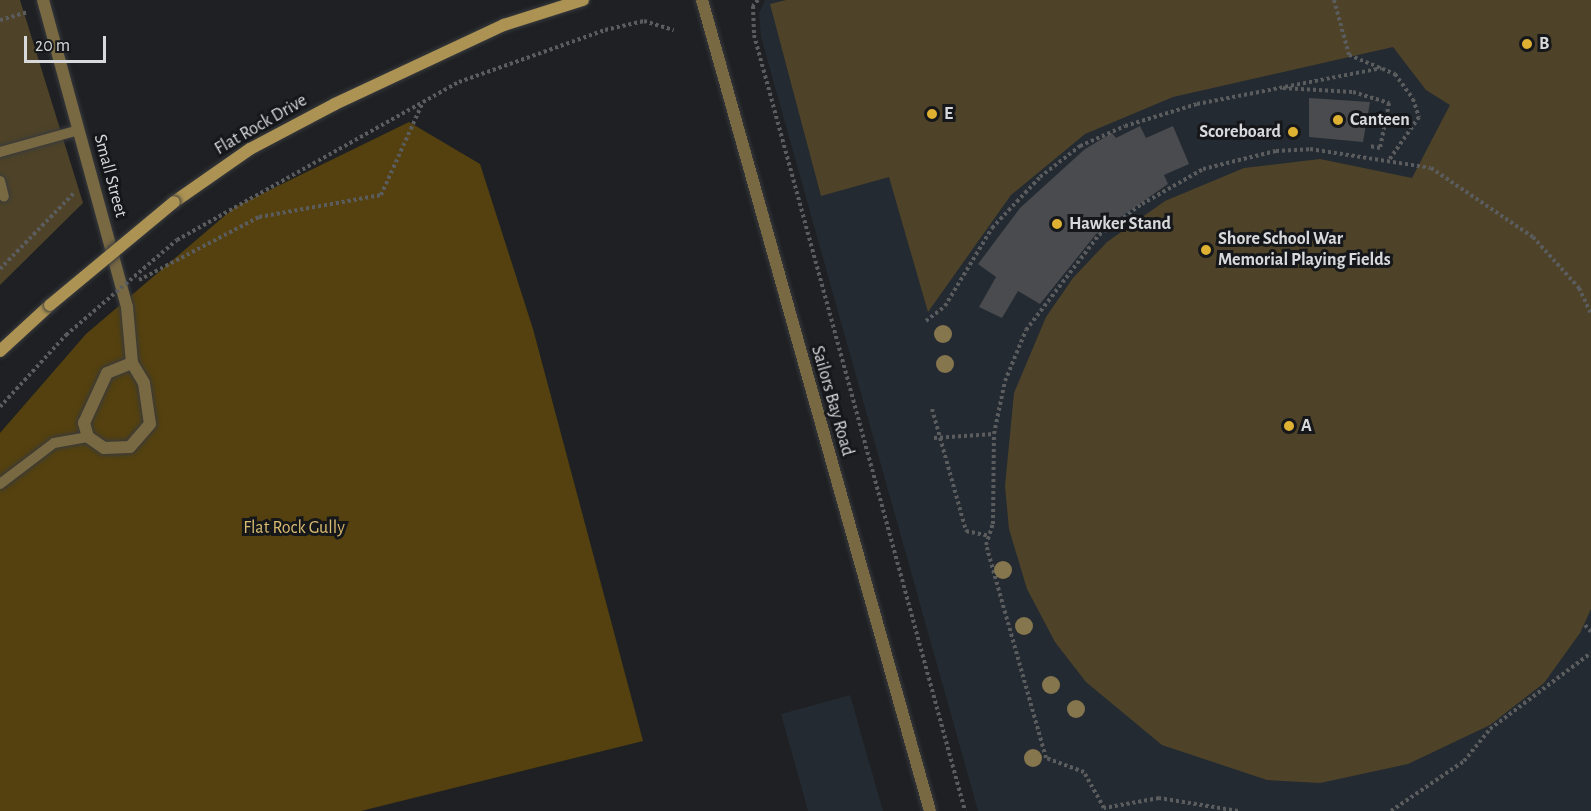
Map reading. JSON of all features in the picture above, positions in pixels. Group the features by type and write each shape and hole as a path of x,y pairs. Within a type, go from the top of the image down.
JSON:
{"main road":[{"name":"Flat Rock Drive","path":"0,351 50,305 174,202 250,149 335,104 504,25 583,0"}],"street":[{"name":"Sailors Bay Road","path":"702,0 930,811"},
{"name":"Small Street","path":"44,4 127,307 132,363 144,383 150,424 130,447 104,448 88,437"},
{"path":"88,437 84,423 107,373 132,363"}],"lane":[{"path":"0,152 79,130"},
{"path":"0,181 4,197"},
{"path":"0,484 54,443 88,437"}],"path":[{"name":"Sailors Bay Road","path":"758,0 753,6 754,35 965,811"},
{"path":"1334,0 1348,55 1395,74 1413,99 1419,117 1389,160"},
{"path":"0,20 44,4"},
{"path":"0,407 66,335 177,240 423,101 500,65 604,30 644,21 674,30"},
{"path":"926,321 945,306 992,228 1040,177 1080,146 1125,126 1187,107 1382,68"},
{"path":"1279,87 1353,92 1389,103 1380,148 1369,146"},
{"path":"145,277 259,217 381,195 423,101"},
{"path":"1238,811 1159,798 1104,808 1084,772 1046,758 986,545 993,524 994,434 1005,381 1026,330 1100,235 1142,204 1203,169 1275,151 1310,149 1431,168 1533,237 1579,288 1591,314"},
{"path":"0,269 52,220 91,174"},
{"path":"932,409 966,531 989,536"},
{"path":"934,438 994,434"},
{"path":"1585,626 1591,632"},
{"path":"1391,811 1464,761 1490,729 1591,653"}],"shaded area":[{"path":"0,0 20,0 83,203 0,285"},
{"name":"Shore School War Memorial Playing Fields","path":"765,0 1591,0 1591,811 978,811 761,37 759,13"},
{"name":"Shore School War Memorial Playing Fields","path":"786,0 1591,0 1591,609 1580,633 1544,683 1490,725 1408,764 1320,783 1267,780 1162,745 1086,682 1055,642 1027,589 1009,529 1005,486 1014,393 1046,317 1073,278 1107,242 1165,201 1244,168 1320,159 1412,178 1450,105 1426,90 1393,47 1173,97 1085,134 1011,195 928,312 889,177 821,196 770,4"},
{"path":"850,695 883,811 808,811 781,714"}],"green space":[{"name":"Flat Rock Gully","path":"409,122 480,164 533,329 643,741 361,811 0,811 0,433 86,334 235,207"}],"building":[{"name":"Canteen","path":"1309,98 1370,102 1363,142 1309,137"},
{"name":"Hawker Stand","path":"1140,126 1146,138 1173,126 1189,164 1164,175 1168,184 1096,234 1040,304 1018,291 1002,318 979,307 996,277 978,264 1020,208 1085,149 1112,133 1116,138"}],"place":[{"name":"B","path":"1527,44"},
{"name":"E","path":"932,114"},
{"name":"Canteen","path":"1338,120"},
{"name":"Scoreboard","path":"1293,132"},
{"name":"Hawker Stand","path":"1057,224"},
{"name":"Shore School War Memorial Playing Fields","path":"1206,250"},
{"name":"A","path":"1289,426"}]}
